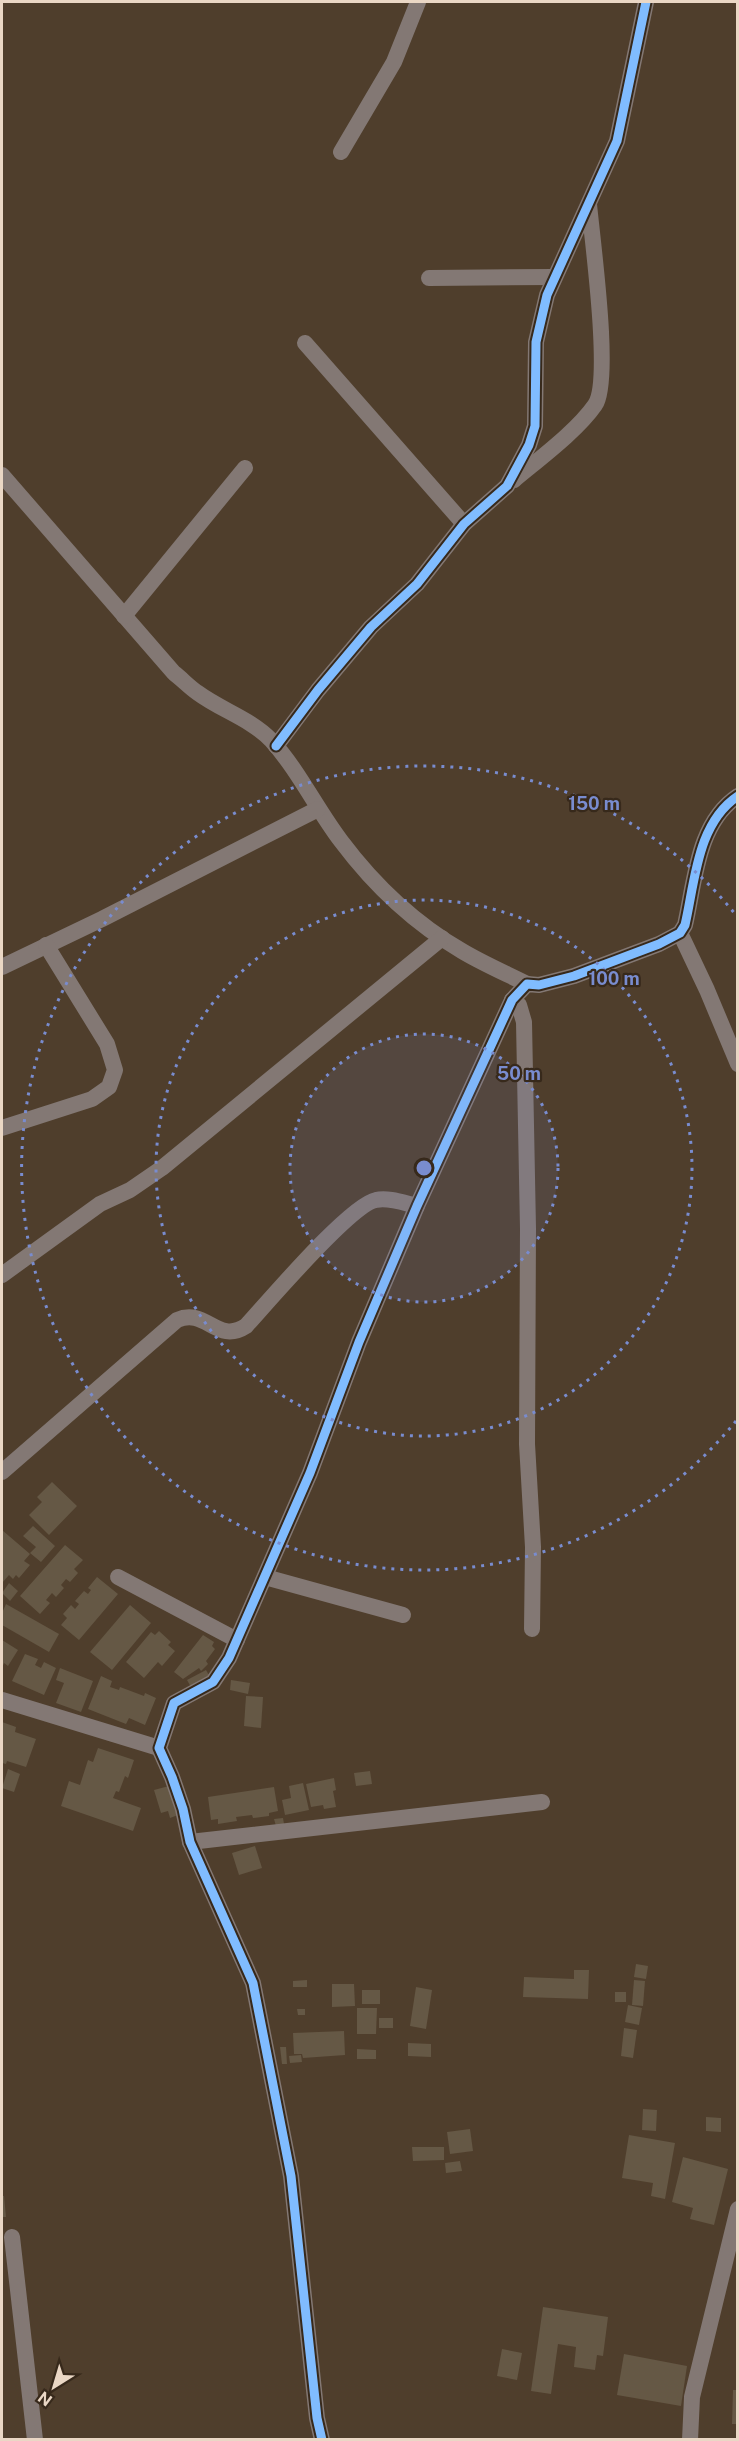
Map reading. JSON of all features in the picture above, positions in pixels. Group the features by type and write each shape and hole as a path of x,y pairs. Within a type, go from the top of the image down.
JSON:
{"street":[{"path":"341,152 394,62 418,2"},
{"path":"507,486 529,445 535,426 536,342 547,295 617,141 646,2"},
{"path":"276,746 318,690 371,627 417,584 464,524 572,429 597,404 602,385 600,319 588,203"},
{"path":"429,278 554,277"},
{"path":"305,343 464,524"},
{"path":"124,616 245,468"},
{"path":"2,475 174,673 199,694 269,738 296,770 318,809 342,843 375,883 411,917 442,938 462,951 527,984 539,985 574,976 659,944 680,933 685,925 704,841 715,819 738,796"},
{"path":"2,968 318,809"},
{"path":"680,933 738,1064"},
{"path":"2,1275 100,1204 130,1190 162,1168 442,938"},
{"path":"2,1128 92,1099 109,1087 115,1070 107,1044 46,945"},
{"path":"322,2439 317,2418 302,2298 291,2176 253,1983 190,1842 179,1798 159,1748 174,1703 213,1682 229,1658 310,1473 359,1342 417,1206 512,1000 527,984"},
{"path":"512,1000 519,1005 524,1022 528,1229 527,1444 533,1546 532,1629"},
{"path":"2,1472 177,1320 194,1316 220,1330 237,1332 246,1326 325,1240 366,1204 381,1199 417,1206"},
{"path":"118,1577 237,1640"},
{"path":"265,1577 403,1615"},
{"path":"2,1700 159,1748"},
{"path":"190,1842 542,1802"},
{"path":"690,2439 692,2397 738,2209"},
{"path":"12,2237 35,2439"}],"building":[{"path":"52,1482 77,1506 49,1535 29,1515 42,1502 37,1497"},
{"path":"33,1526 55,1546 41,1562 30,1553 36,1547 23,1536"},
{"path":"2,1530 30,1554 24,1561 30,1565 19,1578 16,1575 13,1579 9,1575 2,1583"},
{"path":"65,1545 83,1560 74,1569 78,1573 70,1582 66,1579 61,1585 64,1588 56,1597 52,1593 46,1600 50,1603 40,1614 20,1596"},
{"path":"97,1577 118,1594 79,1640 61,1625 67,1618 63,1614 71,1605 75,1609 79,1604 75,1601 84,1591 88,1594 91,1590 88,1588"},
{"path":"9,1583 18,1591 10,1601 2,1593"},
{"path":"6,1604 59,1634 49,1652 2,1625 2,1613"},
{"path":"130,1605 151,1623 112,1670 90,1652"},
{"path":"159,1631 171,1642 168,1645 175,1651 162,1666 158,1662 144,1678 126,1662 151,1632 155,1635"},
{"path":"203,1635 214,1642 212,1646 215,1649 206,1661 208,1664 201,1671 199,1668 183,1679 174,1672"},
{"path":"2,1640 18,1650 8,1666 4,1663 2,1668"},
{"path":"25,1654 38,1659 35,1665 41,1668 44,1662 56,1668 44,1695 12,1681"},
{"path":"60,1668 93,1681 81,1712 56,1703 64,1683 56,1680"},
{"path":"206,1670 210,1677 191,1687 187,1680"},
{"path":"101,1676 112,1681 110,1687 119,1690 120,1687 156,1698 145,1725 129,1718 126,1724 88,1709"},
{"path":"231,1680 250,1683 248,1694 230,1690"},
{"path":"246,1696 263,1697 261,1728 244,1726"},
{"path":"2,1722 16,1727 15,1732 36,1739 26,1767 7,1761 6,1764 2,1763"},
{"path":"98,1748 134,1760 128,1778 125,1776 119,1792 116,1791 113,1798 141,1808 133,1831 61,1806 69,1781 80,1785 88,1760 93,1762"},
{"path":"8,1769 20,1774 14,1792 2,1788"},
{"path":"370,1771 372,1784 356,1786 354,1773"},
{"path":"334,1778 336,1790 333,1791 336,1807 324,1809 323,1805 311,1807 306,1784"},
{"path":"303,1783 309,1810 285,1815 282,1800 291,1798 289,1786"},
{"path":"169,1786 178,1815 170,1818 168,1811 161,1813 154,1790"},
{"path":"274,1787 278,1811 269,1813 269,1816 236,1817 237,1821 218,1824 218,1819 211,1820 208,1797"},
{"path":"283,1818 284,1824 276,1826 274,1819"},
{"path":"255,1846 262,1868 239,1875 232,1853"},
{"path":"636,1964 648,1966 646,1979 634,1977"},
{"path":"574,1970 589,1970 588,1999 523,1997 524,1977 574,1979"},
{"path":"307,1980 307,1987 293,1987 293,1981"},
{"path":"634,1980 645,1981 643,2006 632,2005"},
{"path":"332,1984 354,1984 355,2006 332,2007"},
{"path":"416,1987 432,1990 426,2029 410,2026"},
{"path":"362,1990 380,1990 380,2004 362,2004"},
{"path":"615,1992 626,1992 626,2002 615,2002"},
{"path":"628,2005 642,2008 639,2025 625,2022"},
{"path":"357,2008 377,2008 376,2034 357,2034"},
{"path":"297,2009 305,2009 305,2015 298,2015"},
{"path":"379,2018 393,2018 393,2028 379,2028"},
{"path":"624,2028 637,2030 633,2058 621,2056"},
{"path":"344,2031 345,2055 303,2058 302,2054 294,2054 293,2033"},
{"path":"408,2043 431,2044 431,2057 408,2056"},
{"path":"280,2047 286,2047 287,2064 282,2064"},
{"path":"357,2049 376,2050 376,2059 357,2059"},
{"path":"301,2055 302,2062 290,2063 289,2056"},
{"path":"643,2109 657,2110 656,2131 642,2130"},
{"path":"706,2117 721,2118 721,2132 706,2131"},
{"path":"470,2129 473,2151 450,2154 447,2132"},
{"path":"629,2135 675,2143 665,2199 651,2196 653,2183 622,2178"},
{"path":"412,2147 444,2147 444,2160 413,2161"},
{"path":"683,2157 728,2169 714,2225 690,2219 693,2208 672,2202"},
{"path":"460,2161 462,2171 446,2173 445,2163"},
{"path":"2,2196 4,2196 6,2217 2,2217"},
{"path":"543,2307 608,2317 603,2356 597,2355 595,2370 574,2367 576,2347 558,2344 551,2394 531,2391"},
{"path":"502,2349 522,2353 517,2380 497,2376"},
{"path":"624,2354 687,2366 681,2406 617,2395"},
{"path":"733,2390 738,2390 738,2424 732,2424"}],"cycle path":[{"path":"276,746 318,690 371,627 417,584 464,524 507,486 529,445 535,426 536,342 547,295 617,141 646,2"},
{"path":"322,2440 317,2418 291,2176 253,1983 190,1842 183,1809 159,1748 174,1703 213,1682 229,1658 310,1473 359,1342 417,1206 512,1000 527,984 539,985 574,976 659,944 680,933 685,925 695,872 706,837 724,808 738,796"}]}
